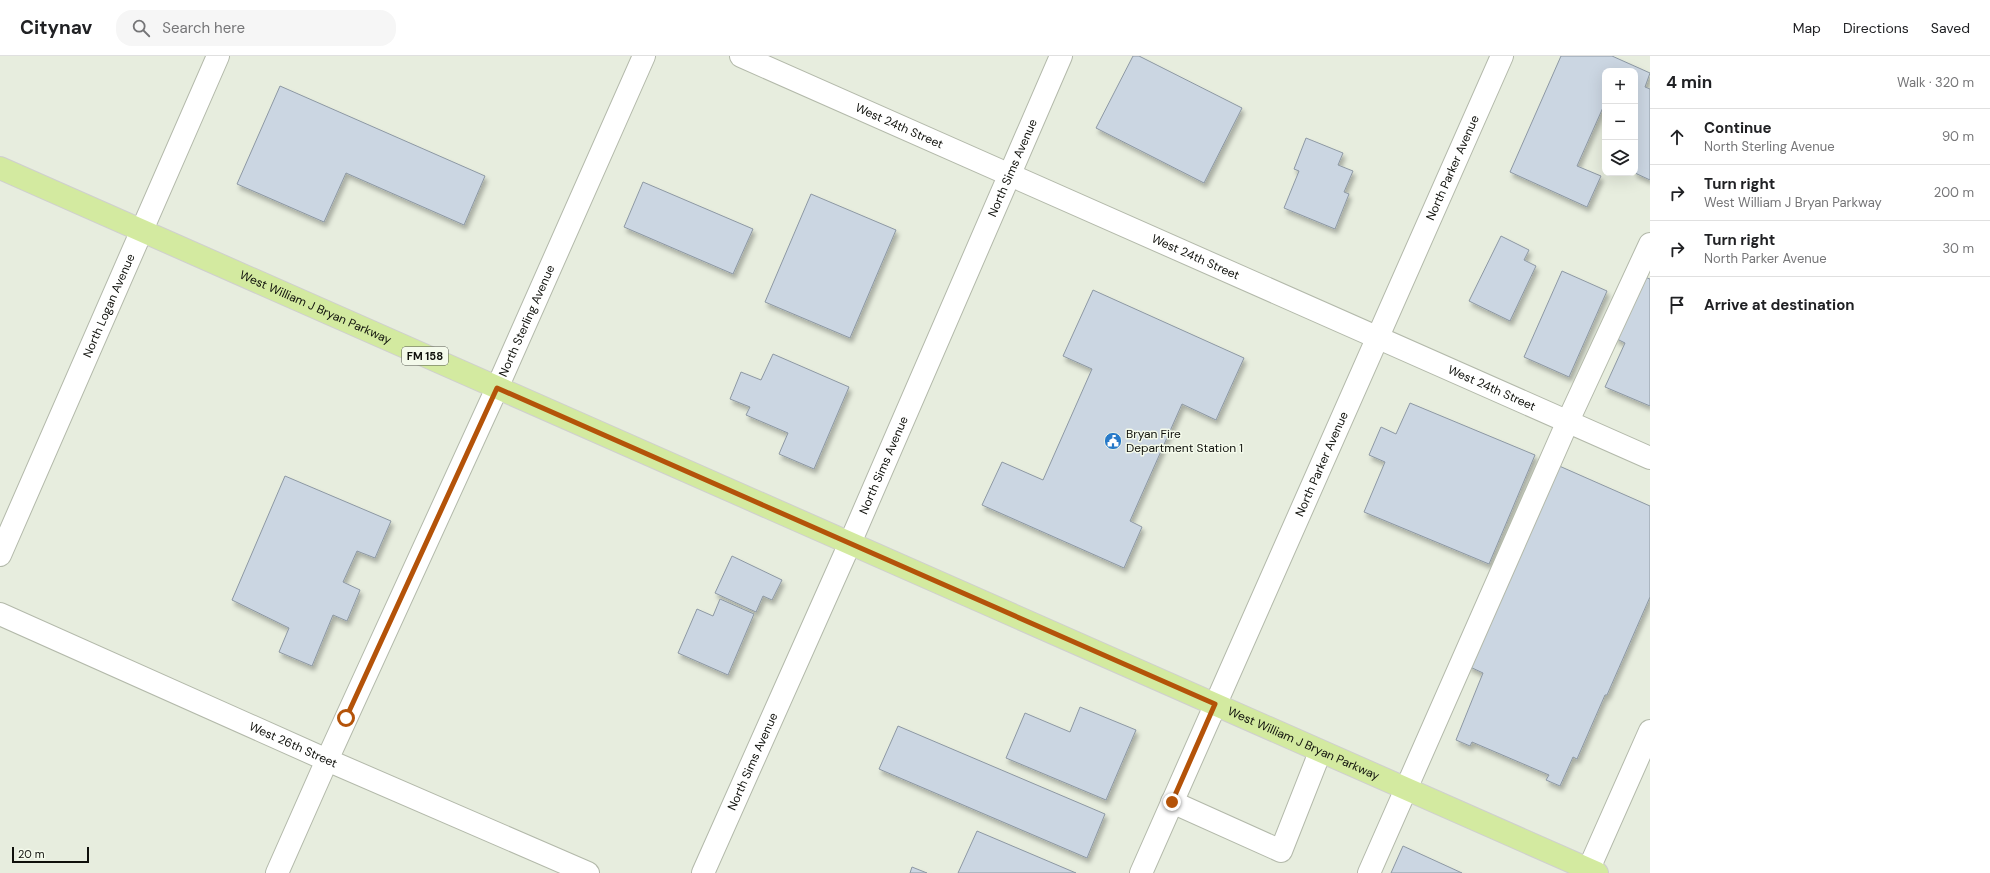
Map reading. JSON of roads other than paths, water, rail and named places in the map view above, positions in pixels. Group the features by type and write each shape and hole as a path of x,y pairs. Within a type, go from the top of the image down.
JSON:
{"main road":[{"name":"West William J Bryan Parkway","path":"0,168 1215,704 1320,752 1406,788 1591,872"}],"street":[{"name":"North Logan Avenue","path":"0,555 143,231 218,56"},
{"name":"North Sterling Avenue","path":"277,873 497,388 644,56"},
{"name":"West 24th Street","path":"741,56 1650,458"},
{"name":"North Sims Avenue","path":"703,873 850,543 1061,56"},
{"name":"North Parker Avenue","path":"1141,873 1502,56"},
{"path":"1369,873 1568,421 1650,244"},
{"name":"West 26th Street","path":"0,614 327,760 588,873"},
{"path":"1591,872 1650,731"},
{"path":"1172,802 1282,851 1320,752"}],"place":[{"name":"Bryan Fire Department Station 1","path":"1113,441"}]}
